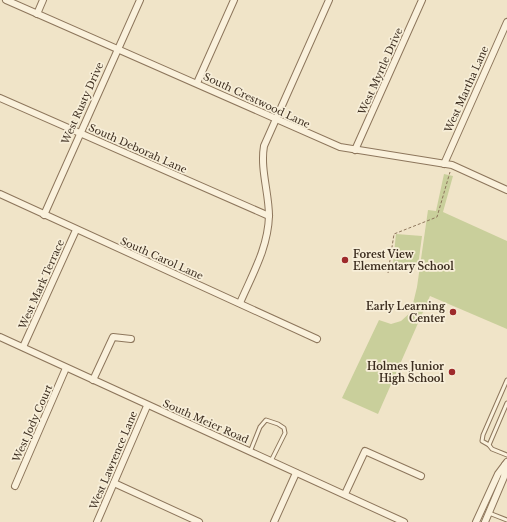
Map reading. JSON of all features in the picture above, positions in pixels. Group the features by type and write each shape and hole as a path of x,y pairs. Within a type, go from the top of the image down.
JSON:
{"street":[{"name":"South Crestwood Lane","path":"6,0 340,147 452,165 507,190"},
{"path":"37,14 43,0"},
{"name":"West Rusty Drive","path":"44,215 140,0"},
{"path":"197,83 234,0"},
{"path":"240,303 262,255 267,234 269,216 263,155 267,139 329,0"},
{"name":"West Myrtle Drive","path":"355,150 422,0"},
{"name":"West Martha Lane","path":"444,164 507,22"},
{"name":"South Deborah Lane","path":"0,98 269,216"},
{"path":"0,202 1,195"},
{"name":"South Carol Lane","path":"1,195 317,339"},
{"name":"West Mark Terrace","path":"23,347 76,230"},
{"name":"South Meier Road","path":"0,337 147,406 345,494 404,522"},
{"path":"93,380 113,337 132,339"},
{"name":"West Jody Court","path":"15,486 66,368"},
{"name":"West Lawrence Lane","path":"97,522 147,406"},
{"path":"345,494 365,451 421,476"},
{"path":"485,522 504,477 506,463"},
{"path":"476,522 498,474 506,463"},
{"path":"274,522 296,472"},
{"path":"114,483 198,522"}],"lane":[{"path":"507,380 483,435 482,441 489,445 492,449 507,455"},
{"path":"489,445 507,403"},
{"path":"250,452 260,427 266,420 278,424 284,428 285,433 271,461"},
{"path":"489,513 504,520"}],"path":[{"path":"388,273 394,234 437,217 452,165"}],"green space":[{"path":"444,174 453,176 443,212 507,241 507,329 430,296 378,414 342,398 379,320 391,324 401,321 411,312 417,287 428,210 436,211"},
{"path":"396,234 422,236 418,266 393,263"}],"place":[{"name":"Forest View Elementary School","path":"345,260"},
{"name":"Early Learning Center","path":"453,312"},
{"name":"Holmes Junior High School","path":"452,372"}]}
